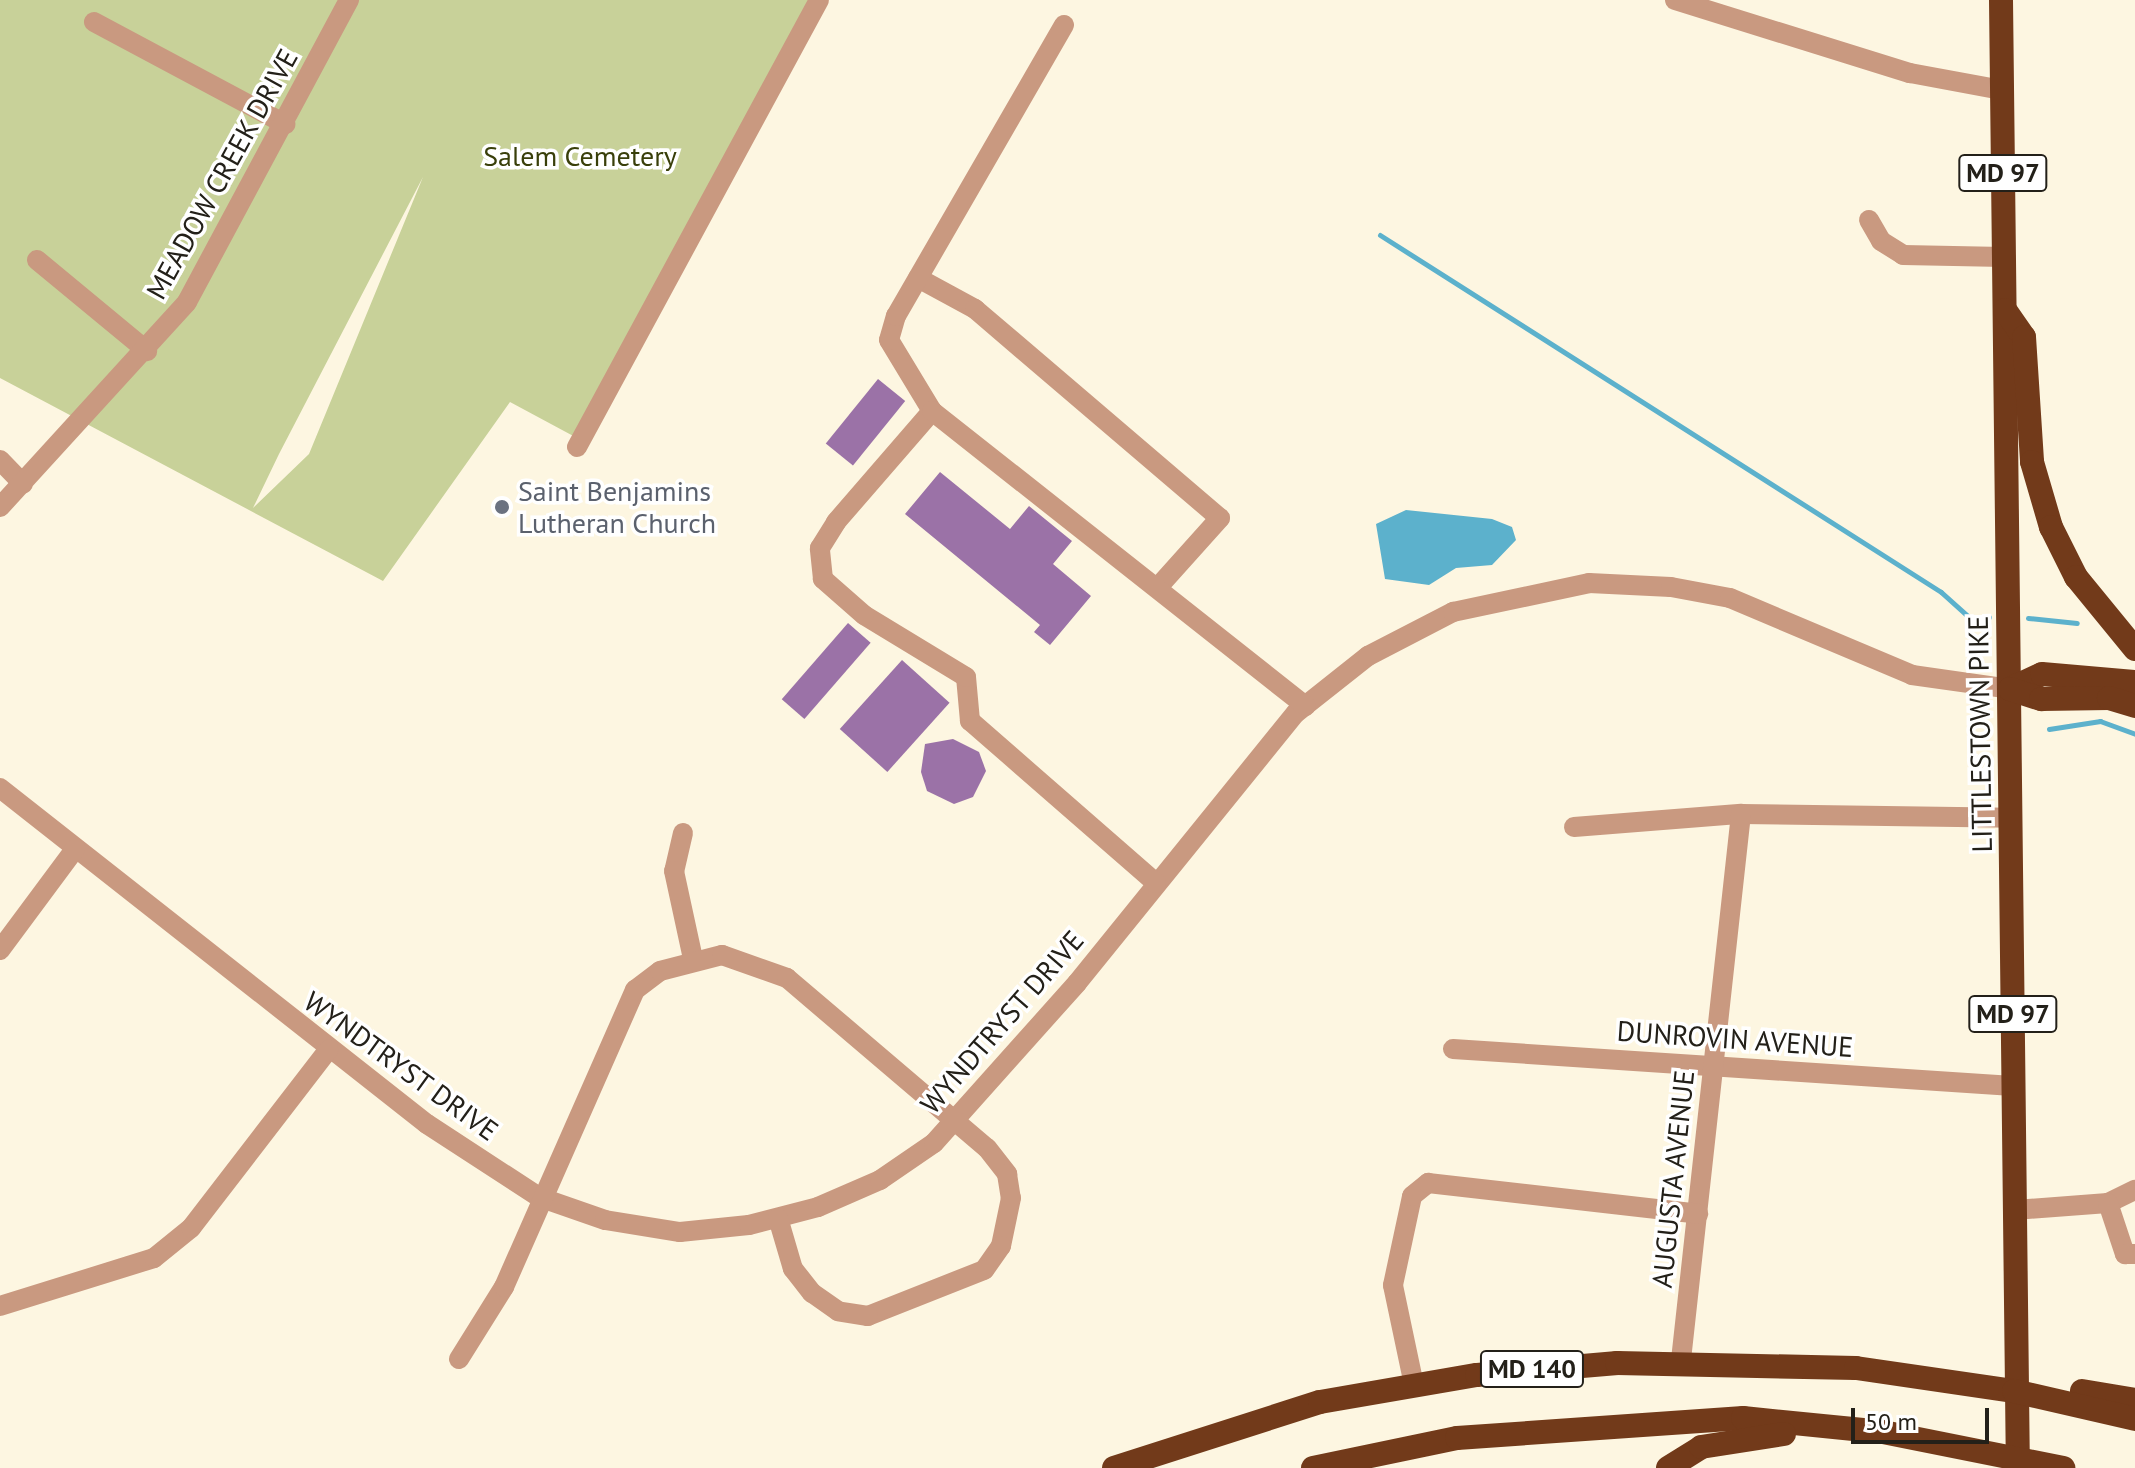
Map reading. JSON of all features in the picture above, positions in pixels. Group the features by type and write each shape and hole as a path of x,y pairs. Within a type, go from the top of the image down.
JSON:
{"highway":[{"name":"LITTLESTOWN PIKE","path":"2001,0 2018,1468"},
{"name":"MD 97","path":"2005,310 2024,337 2032,462 2051,527 2076,577 2135,649"},
{"path":"2010,689 2042,674 2135,682"},
{"path":"2010,689 2041,699 2109,698 2135,706"},
{"name":"MD 140","path":"1114,1468 1260,1417 1414,1385 1681,1360 1961,1374 2061,1394"},
{"path":"2061,1394 2135,1400"},
{"path":"2061,1394 2135,1419"},
{"name":"MD 140","path":"1313,1468 1457,1438 1684,1418 1808,1422 1966,1447"},
{"path":"1668,1468 1701,1447 1761,1434 1966,1447 2063,1468"}],"street":[{"name":"MEADOW CREEK DRIVE","path":"0,507 147,351 187,302 349,0"},
{"path":"577,447 819,0"},
{"path":"1675,0 1910,73 2002,90"},
{"path":"94,22 285,124"},
{"path":"1064,25 918,278 889,340 932,411 1305,706"},
{"path":"1869,220 1881,241 1903,255 2004,257"},
{"path":"37,260 147,351"},
{"path":"918,278 975,309 1220,518 1158,587"},
{"path":"932,411 828,535 820,548 823,579 864,615 966,677 970,721 1156,883"},
{"path":"0,460 23,484"},
{"name":"WYNDTRYST DRIVE","path":"0,788 328,1050 539,1197 605,1220 680,1232 778,1218 880,1180 957,1121 1305,706 1368,656 1496,599 1589,583 1730,598 1912,675 2010,689"},
{"path":"1574,827 1741,814 2011,818"},
{"name":"AUGUSTA AVENUE","path":"1681,1360 1741,814"},
{"path":"683,833 674,871 693,959"},
{"path":"0,950 75,849"},
{"path":"459,1359 504,1287 539,1197 635,990 693,959 752,960 787,978 987,1148 1009,1186 1009,1220 984,1270 898,1309 868,1316 838,1311 793,1269 778,1218"},
{"name":"DUNROVIN AVENUE","path":"1453,1049 2013,1086"},
{"path":"0,1306 154,1258 191,1228 328,1050"},
{"path":"1414,1385 1393,1285 1412,1196 1428,1183 1698,1214"},
{"path":"2015,1210 2108,1203 2135,1190"},
{"path":"2108,1203 2125,1254 2135,1254"}],"green space":[{"name":"Salem Cemetery","path":"0,0 811,0 577,438 510,402 383,581 0,378","holes":["423,177 309,454 253,508"]}],"water":[{"path":"1406,510 1492,519 1512,527 1516,540 1492,565 1456,568 1429,585 1385,579 1376,524"}],"building":[{"path":"878,379 905,401 853,466 826,444"},
{"path":"940,472 1010,529 1029,506 1072,541 1053,564 1091,596 1050,645 1034,632 1040,625 905,514"},
{"path":"848,623 871,643 804,719 782,699"},
{"path":"902,660 950,703 887,772 840,729"},
{"path":"953,739 979,752 986,771 973,797 954,804 927,791 921,772 925,744"}],"waterway":[{"path":"1380,235 1941,592 1969,617 1989,617"},
{"path":"2028,618 2077,623"},
{"path":"2049,729 2100,721 2135,734"}],"place":[{"name":"Saint Benjamins Lutheran Church","path":"502,507"}]}
